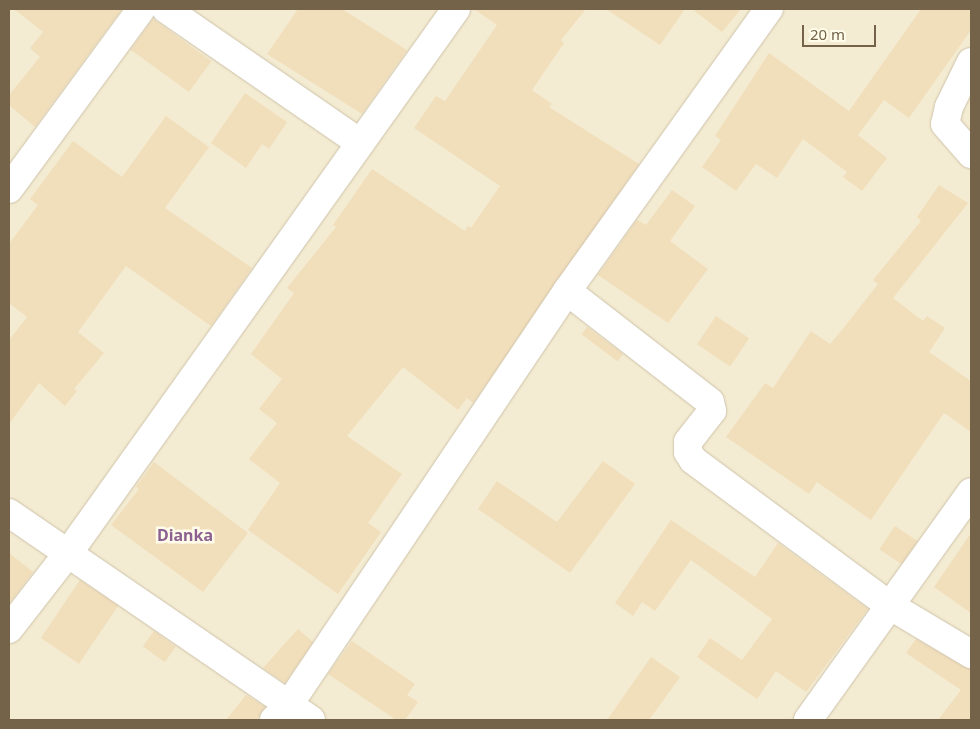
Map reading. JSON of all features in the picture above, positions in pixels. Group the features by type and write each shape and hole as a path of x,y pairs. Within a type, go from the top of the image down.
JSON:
{"street":[{"path":"9,189 140,9"},
{"path":"166,9 360,143"},
{"path":"9,629 69,552 456,9"},
{"path":"9,513 69,552 291,715 567,291 769,9"},
{"path":"971,62 949,107 945,124 971,154"},
{"path":"567,291 710,402 712,411 688,442 688,452 693,460 889,605 971,654"},
{"path":"808,720 971,492"}],"shaded area":[{"path":"9,9 971,9 971,720 9,720"}],"building":[{"path":"14,9 122,9 35,127 9,105 9,95 40,57 30,48 43,32"},
{"path":"298,9 342,9 407,50 362,114 267,54"},
{"path":"474,9 586,9 561,40 564,43 532,90 552,104 549,107 639,164 473,403 467,398 458,410 403,367 347,436 402,474 368,523 381,532 338,594 248,530 280,483 249,459 277,423 259,409 282,379 251,354 294,293 287,288 336,227 333,225 372,169 465,231 468,226 471,228 500,186 414,128 436,96 445,101 497,25"},
{"path":"606,9 685,9 660,45"},
{"path":"692,9 741,9 722,32"},
{"path":"921,9 971,9 971,30 909,118 884,100 858,135 887,158 862,191 843,177 847,172 803,139 777,178 756,164 736,191 702,167 721,140 715,136 769,53 849,111"},
{"path":"153,19 211,61 189,92 131,50"},
{"path":"245,93 287,122 269,149 262,144 246,168 211,143"},
{"path":"166,116 209,147 165,208 252,268 211,326 126,266 78,332 104,353 74,389 77,391 65,406 39,383 9,424 9,340 27,317 9,303 9,244 38,205 30,199 73,141 122,177"},
{"path":"939,185 968,203 893,298 923,321 927,316 945,328 929,352 971,381 971,432 944,413 871,520 817,482 809,494 726,437 765,383 773,388 811,331 830,344 842,330 878,284 873,280 921,221 917,217"},
{"path":"672,190 695,206 670,241 708,269 668,323 598,275 637,220 646,225"},
{"path":"716,316 749,338 730,367 697,344"},
{"path":"587,327 623,354 618,361 582,334"},
{"path":"603,461 635,484 570,573 478,509 497,481 557,522"},
{"path":"154,462 248,533 203,592 111,525 139,489 136,487"},
{"path":"671,520 755,577 778,543 868,609 806,692 776,671 757,699 697,657 710,638 742,660 772,619 691,560 655,611 642,602 633,616 615,603"},
{"path":"895,526 917,541 902,564 879,549"},
{"path":"971,533 971,613 934,587"},
{"path":"9,553 33,572 9,604"},
{"path":"80,580 118,606 79,664 41,638"},
{"path":"298,629 313,642 285,683 263,668"},
{"path":"154,631 176,647 165,662 143,646"},
{"path":"916,639 971,670 971,720 938,720 961,690 906,653"},
{"path":"352,641 415,684 407,695 418,702 405,720 396,720 328,674"},
{"path":"651,657 680,677 649,720 607,720"},
{"path":"246,695 265,707 259,717 256,720 226,720"}],"district":[{"name":"Dianka","path":"185,535"}]}
